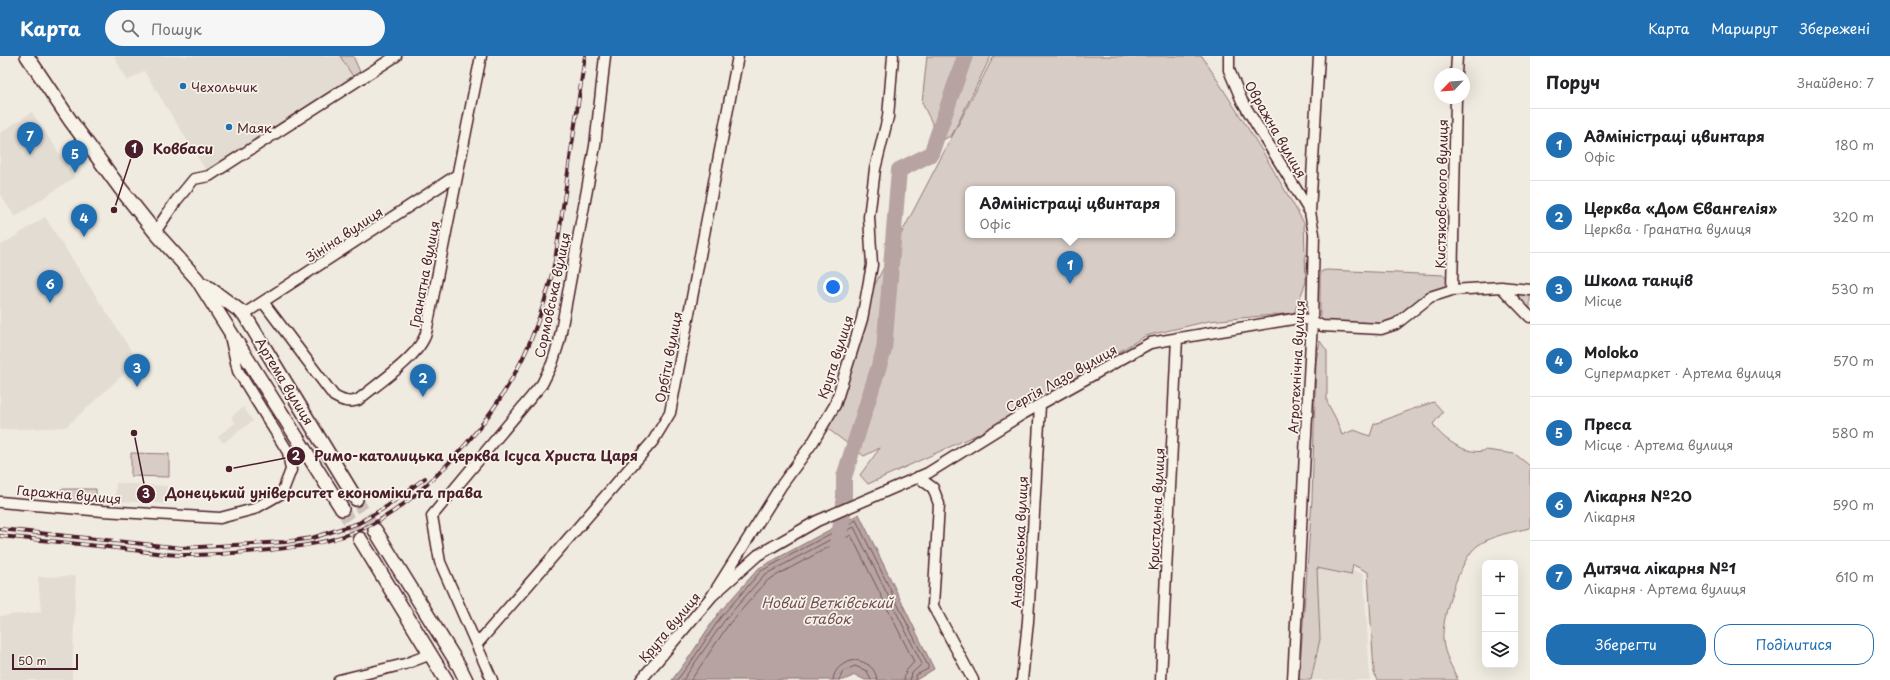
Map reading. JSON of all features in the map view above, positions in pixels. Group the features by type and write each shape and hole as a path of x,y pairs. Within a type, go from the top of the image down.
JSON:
{"main road":[{"name":"Артема вулиця","path":"27,56 70,120 155,232 197,279 228,325 342,508"},
{"name":"Артема вулиця","path":"197,279 244,314 356,499"},
{"path":"228,325 239,318 254,330"},
{"path":"375,530 466,680"},
{"path":"360,539 446,680"}],"street":[{"path":"155,232 176,201 194,179 209,176 396,56"},
{"name":"Гранатна вулиця","path":"263,302 334,396 351,402 358,400 415,352 424,339 481,56"},
{"name":"Сормовська вулиця","path":"492,680 440,562 432,516 542,384 552,364 559,342 595,146 605,56"},
{"name":"Орбіти вулиця","path":"477,644 653,441 670,413 738,56"},
{"name":"Крута вулиця","path":"641,680 712,596 782,486 813,442 835,405 862,320 872,265 869,217 875,169 888,117 893,56"},
{"name":"Овражна вулиця","path":"1229,56 1229,70 1242,101 1310,212"},
{"name":"Агротехнічна вулиця","path":"1293,680 1312,321 1314,234 1310,212 1319,56"},
{"path":"1456,68 1457,56"},
{"name":"Кистяковського вулиця","path":"1452,290 1456,104"},
{"name":"Зініна вулиця","path":"244,314 457,175"},
{"path":"1501,288 1530,317"},
{"name":"Сергія Лазо вулиця","path":"712,596 758,555 810,524 918,477 1040,405 1150,343 1299,318 1312,321 1322,326 1381,329 1396,324 1430,297 1452,290 1501,288 1530,290"},
{"name":"Гаражна вулиця","path":"0,502 103,511 220,518 254,509 282,493 291,470 288,452 238,371 228,325"},
{"name":"Кристальна вулиця","path":"1161,680 1177,338"},
{"name":"Анадольська вулиця","path":"1022,680 1029,606 1040,405"},
{"path":"918,477 933,488 939,504 933,606 973,680"},
{"path":"339,680 405,664 431,654"}],"shaded area":[{"name":"Маяк","path":"114,56 340,56 354,78 208,174 144,71 127,81"},
{"path":"340,56 353,56 361,74 354,78"},
{"path":"927,56 991,56 952,135 941,141 922,103"},
{"path":"994,56 1202,56 1261,149 1304,223 1306,282 1294,313 1209,321 1145,336 1000,424 868,484 860,475 880,448 864,456 828,429 859,343 873,288"},
{"path":"32,112 75,177 15,217 0,194 0,133"},
{"path":"45,217 138,361 66,427 0,430 0,246"},
{"path":"1322,271 1444,275 1449,279 1449,288 1425,295 1405,309 1397,317 1385,323 1330,322 1324,321 1320,317 1320,276"},
{"path":"1521,293 1530,294 1530,311 1517,297"},
{"path":"1320,341 1327,351 1327,402 1342,435 1354,430 1370,436 1374,424 1434,402 1443,412 1433,424 1449,441 1464,449 1472,451 1479,452 1486,450 1515,454 1530,466 1530,528 1489,539 1477,546 1464,563 1448,604 1443,630 1443,640 1447,655 1458,680 1378,680 1374,673 1368,572 1353,565 1351,575 1317,568 1320,639 1311,680 1299,680 1312,500 1316,361"},
{"path":"243,407 253,421 223,443 218,436 235,423 231,417"},
{"path":"131,453 169,454 169,477 131,476"},
{"path":"116,483 167,486 166,504 115,501"},
{"path":"61,489 96,489 96,505 61,504"},
{"path":"1308,557 1364,574 1370,680 1301,680"},
{"path":"76,576 72,680 0,680 0,616 41,612 38,577"}],"water":[{"name":"Новий Ветківський ставок","path":"859,514 934,669 916,680 865,680 855,675 844,680 672,680 717,615 759,568"}],"waterway":[{"path":"837,545 844,508 844,477 884,350 899,170 931,154 965,56"}],"tunnel":[{"path":"356,499 375,530"},
{"path":"342,509 360,539"}],"railway":[{"path":"0,536 162,554 195,555 237,553 293,547 351,534 377,522 405,503 455,456 483,423 511,380 532,336 549,287 555,261 585,56"},
{"path":"0,529 182,548 285,542 312,538 359,523 386,507 425,478"}],"place":[{"name":"Чехольчик","path":"183,86"},
{"name":"Маяк","path":"229,127"},
{"name":"Дитяча лікарня №1","path":"30,155"},
{"name":"Преса","path":"75,173"},
{"name":"Ковбаси","path":"114,210"},
{"name":"Moloko","path":"84,237"},
{"name":"Адміністраці цвинтаря","path":"1070,284"},
{"name":"Лікарня №20","path":"50,303"},
{"name":"Школа танців","path":"137,387"},
{"name":"Церква «Дом Євангелія»","path":"423,397"},
{"name":"Донецький університет економіки та права","path":"134,433"},
{"name":"Римо-католицька церква Ісуса Христа Царя","path":"229,469"}]}
